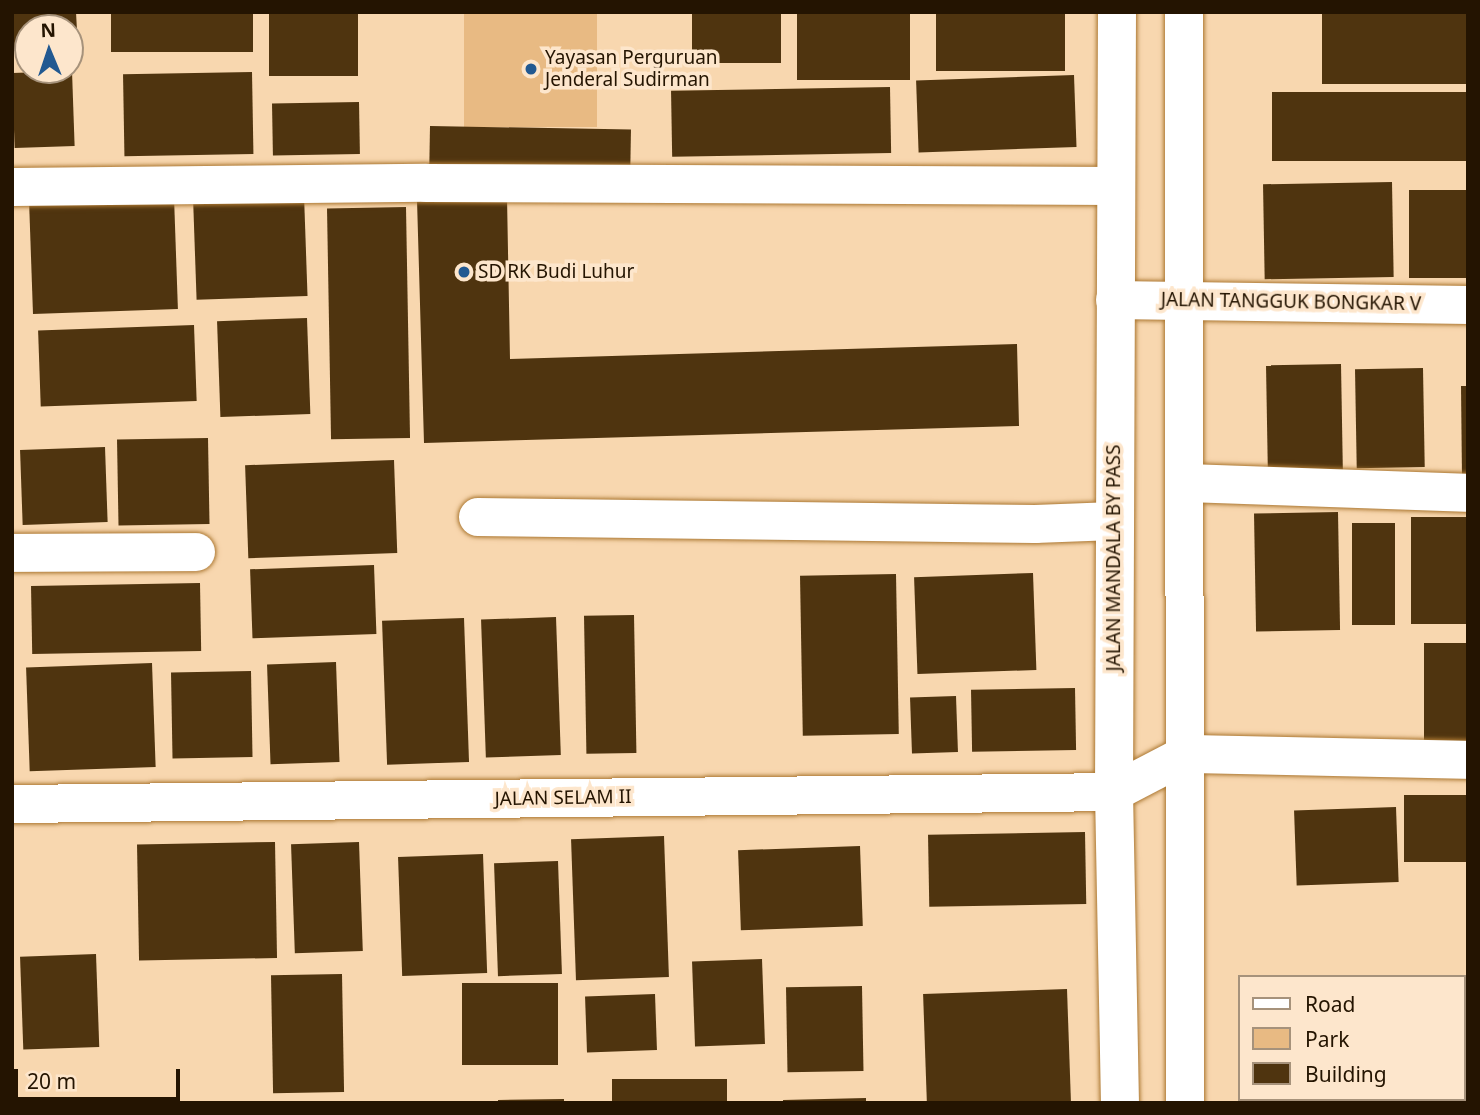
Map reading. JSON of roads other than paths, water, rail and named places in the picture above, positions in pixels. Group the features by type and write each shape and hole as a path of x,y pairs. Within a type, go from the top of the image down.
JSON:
{"street":[{"name":"JALAN MANDALA BY PASS","path":"1117,12 1114,186 1114,792 1120,1103"},
{"path":"1184,12 1183,300 1187,754 1185,1103"},
{"path":"12,187 426,183 1114,186"},
{"name":"JALAN TANGGUK BONGKAR V","path":"1115,300 1468,305"},
{"path":"1185,483 1468,493"},
{"path":"478,517 1021,523 1114,521"},
{"path":"12,553 196,552"},
{"path":"1114,792 1187,754 1468,760"},
{"name":"JALAN SELAM II","path":"12,804 1114,792"}],"place":[{"name":"Yayasan Perguruan Jenderal Sudirman","path":"531,69"},
{"name":"SD RK Budi Luhur","path":"464,272"}]}
